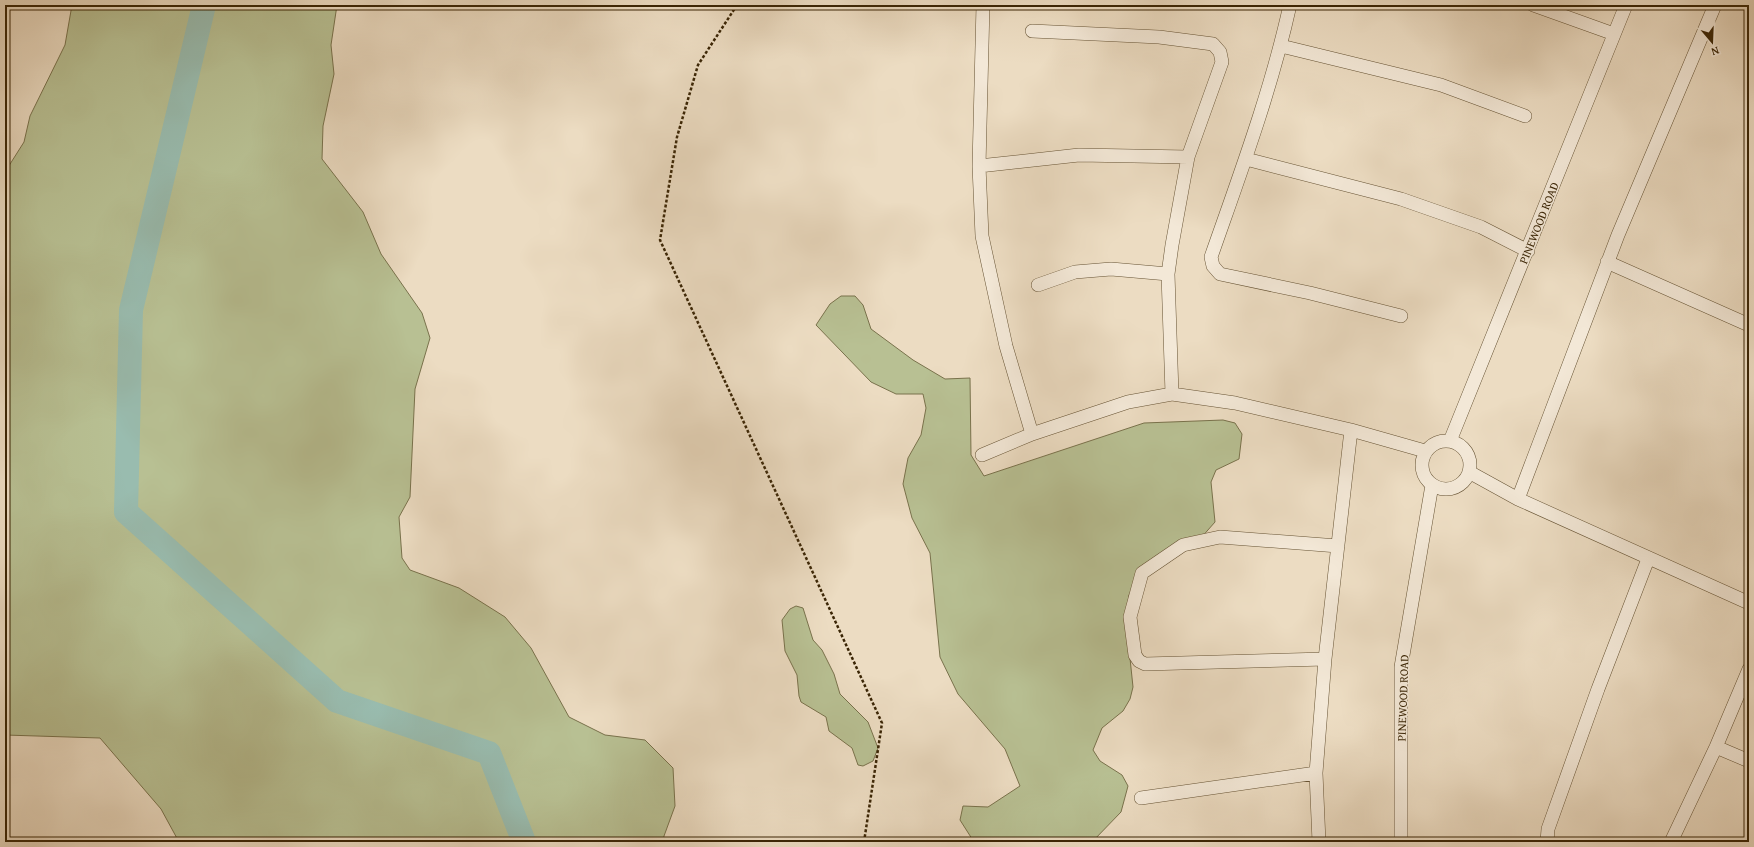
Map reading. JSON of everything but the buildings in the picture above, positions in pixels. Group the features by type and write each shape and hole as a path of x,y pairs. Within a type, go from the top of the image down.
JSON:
{"street":[{"path":"983,5 979,166 982,236 1006,346 1032,434"},
{"path":"1290,5 1281,46 1246,159 1211,257 1213,266 1220,274 1310,293 1401,316"},
{"path":"1533,5 1614,34"},
{"name":"PINEWOOD ROAD","path":"1450,441 1528,251 1626,5"},
{"path":"1518,499 1607,262 1715,5"},
{"path":"1032,32 1159,37 1213,44 1220,52 1222,62 1188,157 1168,274 1172,394"},
{"path":"1281,46 1440,85 1525,116"},
{"path":"979,166 1080,155 1188,157"},
{"path":"1246,159 1401,199 1481,227 1528,251"},
{"path":"1607,262 1749,325"},
{"path":"1038,285 1082,271 1110,269 1168,274"},
{"path":"982,455 1032,434 1128,402 1172,394 1235,403 1351,430 1425,451"},
{"path":"1320,842 1316,773 1325,659 1351,430"},
{"path":"1450,441 1461,446 1468,456 1470,464 1469,472 1466,478 1454,488 1446,489 1432,485 1423,473 1421,466 1425,451 1436,442 1450,441"},
{"path":"1469,472 1518,499 1648,559 1749,603"},
{"name":"PINEWOOD ROAD","path":"1401,842 1401,667 1432,485"},
{"path":"1325,659 1145,664 1139,661 1135,655 1130,617 1142,573 1183,545 1220,537 1338,546"},
{"path":"1547,842 1548,829 1598,689 1648,559"},
{"path":"1671,842 1716,747 1749,669"},
{"path":"1716,747 1749,762"},
{"path":"1141,798 1316,773"}],"path":[{"path":"737,5 698,64 677,136 660,240 882,723 864,842"}],"green space":[{"path":"72,5 337,5 331,45 334,74 323,126 322,159 363,212 381,254 422,313 430,338 415,389 410,497 399,517 402,558 410,570 459,588 505,617 531,648 569,717 605,735 645,740 673,768 675,806 663,842 179,842 161,809 100,738 5,735 5,172 24,142 30,116 65,45"},
{"path":"841,296 855,296 863,305 871,329 913,360 945,379 970,378 971,455 984,476 1144,423 1223,420 1235,423 1242,434 1239,459 1216,470 1211,482 1215,522 1200,539 1143,572 1129,595 1126,620 1133,687 1130,699 1123,711 1102,728 1093,750 1100,761 1122,775 1128,786 1121,812 1092,842 974,842 960,820 963,806 988,807 1020,786 1005,749 958,694 940,657 930,553 912,518 903,484 908,458 921,435 926,408 923,394 896,394 871,382 816,325 830,304"},
{"path":"796,606 803,608 813,640 822,650 834,674 840,694 868,722 878,748 873,761 863,766 858,765 852,748 829,731 826,717 801,702 797,675 785,651 782,620 790,609"}],"waterway":[{"path":"204,5 131,310 126,512 337,701 489,753 524,842"}]}
